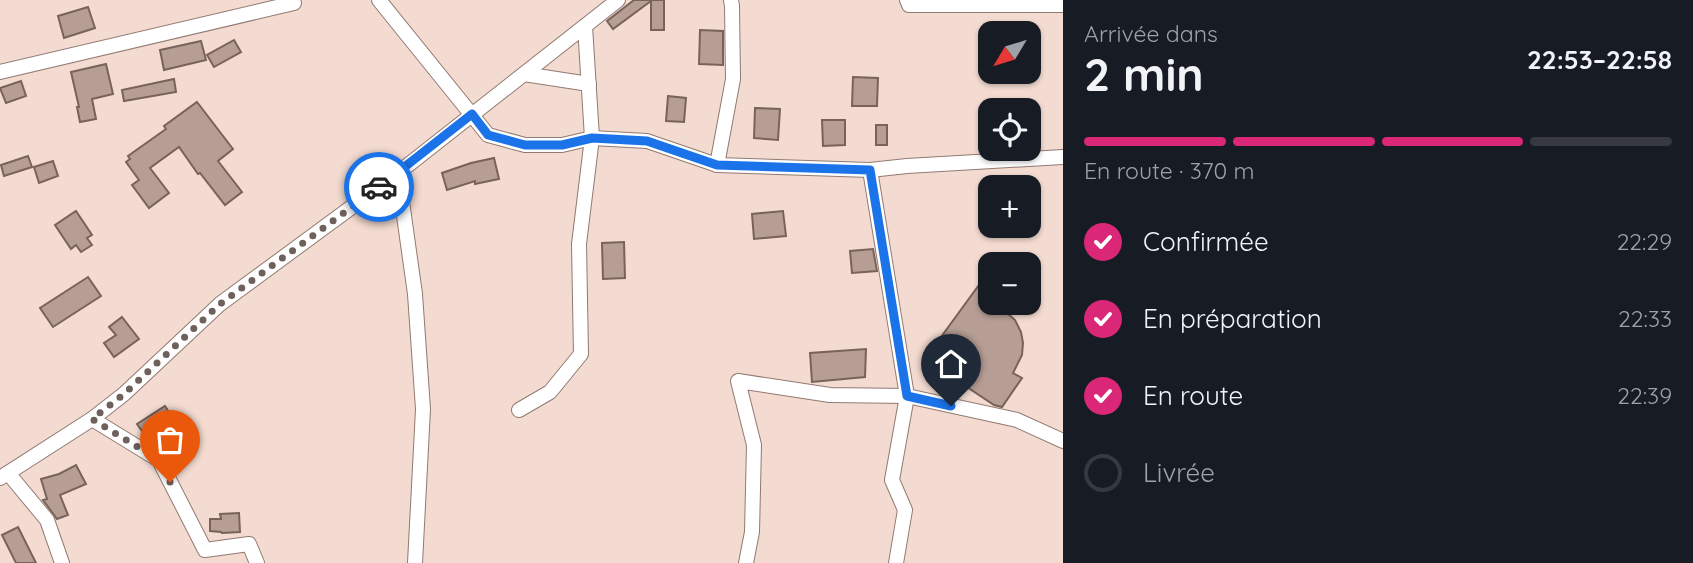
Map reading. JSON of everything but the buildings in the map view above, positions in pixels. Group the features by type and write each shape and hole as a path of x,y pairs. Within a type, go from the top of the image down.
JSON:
{"street":[{"path":"379,0 488,135 525,145 562,145 592,138 647,141 717,165 870,170 1063,158"},
{"path":"62,563 47,520 4,475 92,419 124,394 220,304 398,173 618,0"},
{"path":"717,165 733,79 731,0"},
{"path":"907,0 909,5 1063,5"},
{"path":"0,72 294,3"},
{"path":"519,410 550,393 581,354 579,244 592,138 585,26"},
{"path":"524,74 589,84"},
{"path":"870,170 907,396 892,480 905,510 896,563"},
{"path":"398,173 415,293 423,409 415,563"},
{"path":"746,563 752,531 754,445 738,381 830,395 907,396 1017,420 1063,441"},
{"path":"92,419 159,460 205,550 249,544 257,563"}],"way so far":[{"path":"170,482 159,460 92,419 124,394 220,304 379,187"}],"route":[{"path":"379,187 472,114 488,135 525,145 562,145 592,138 647,141 717,165 870,170 907,396 951,406"}]}
